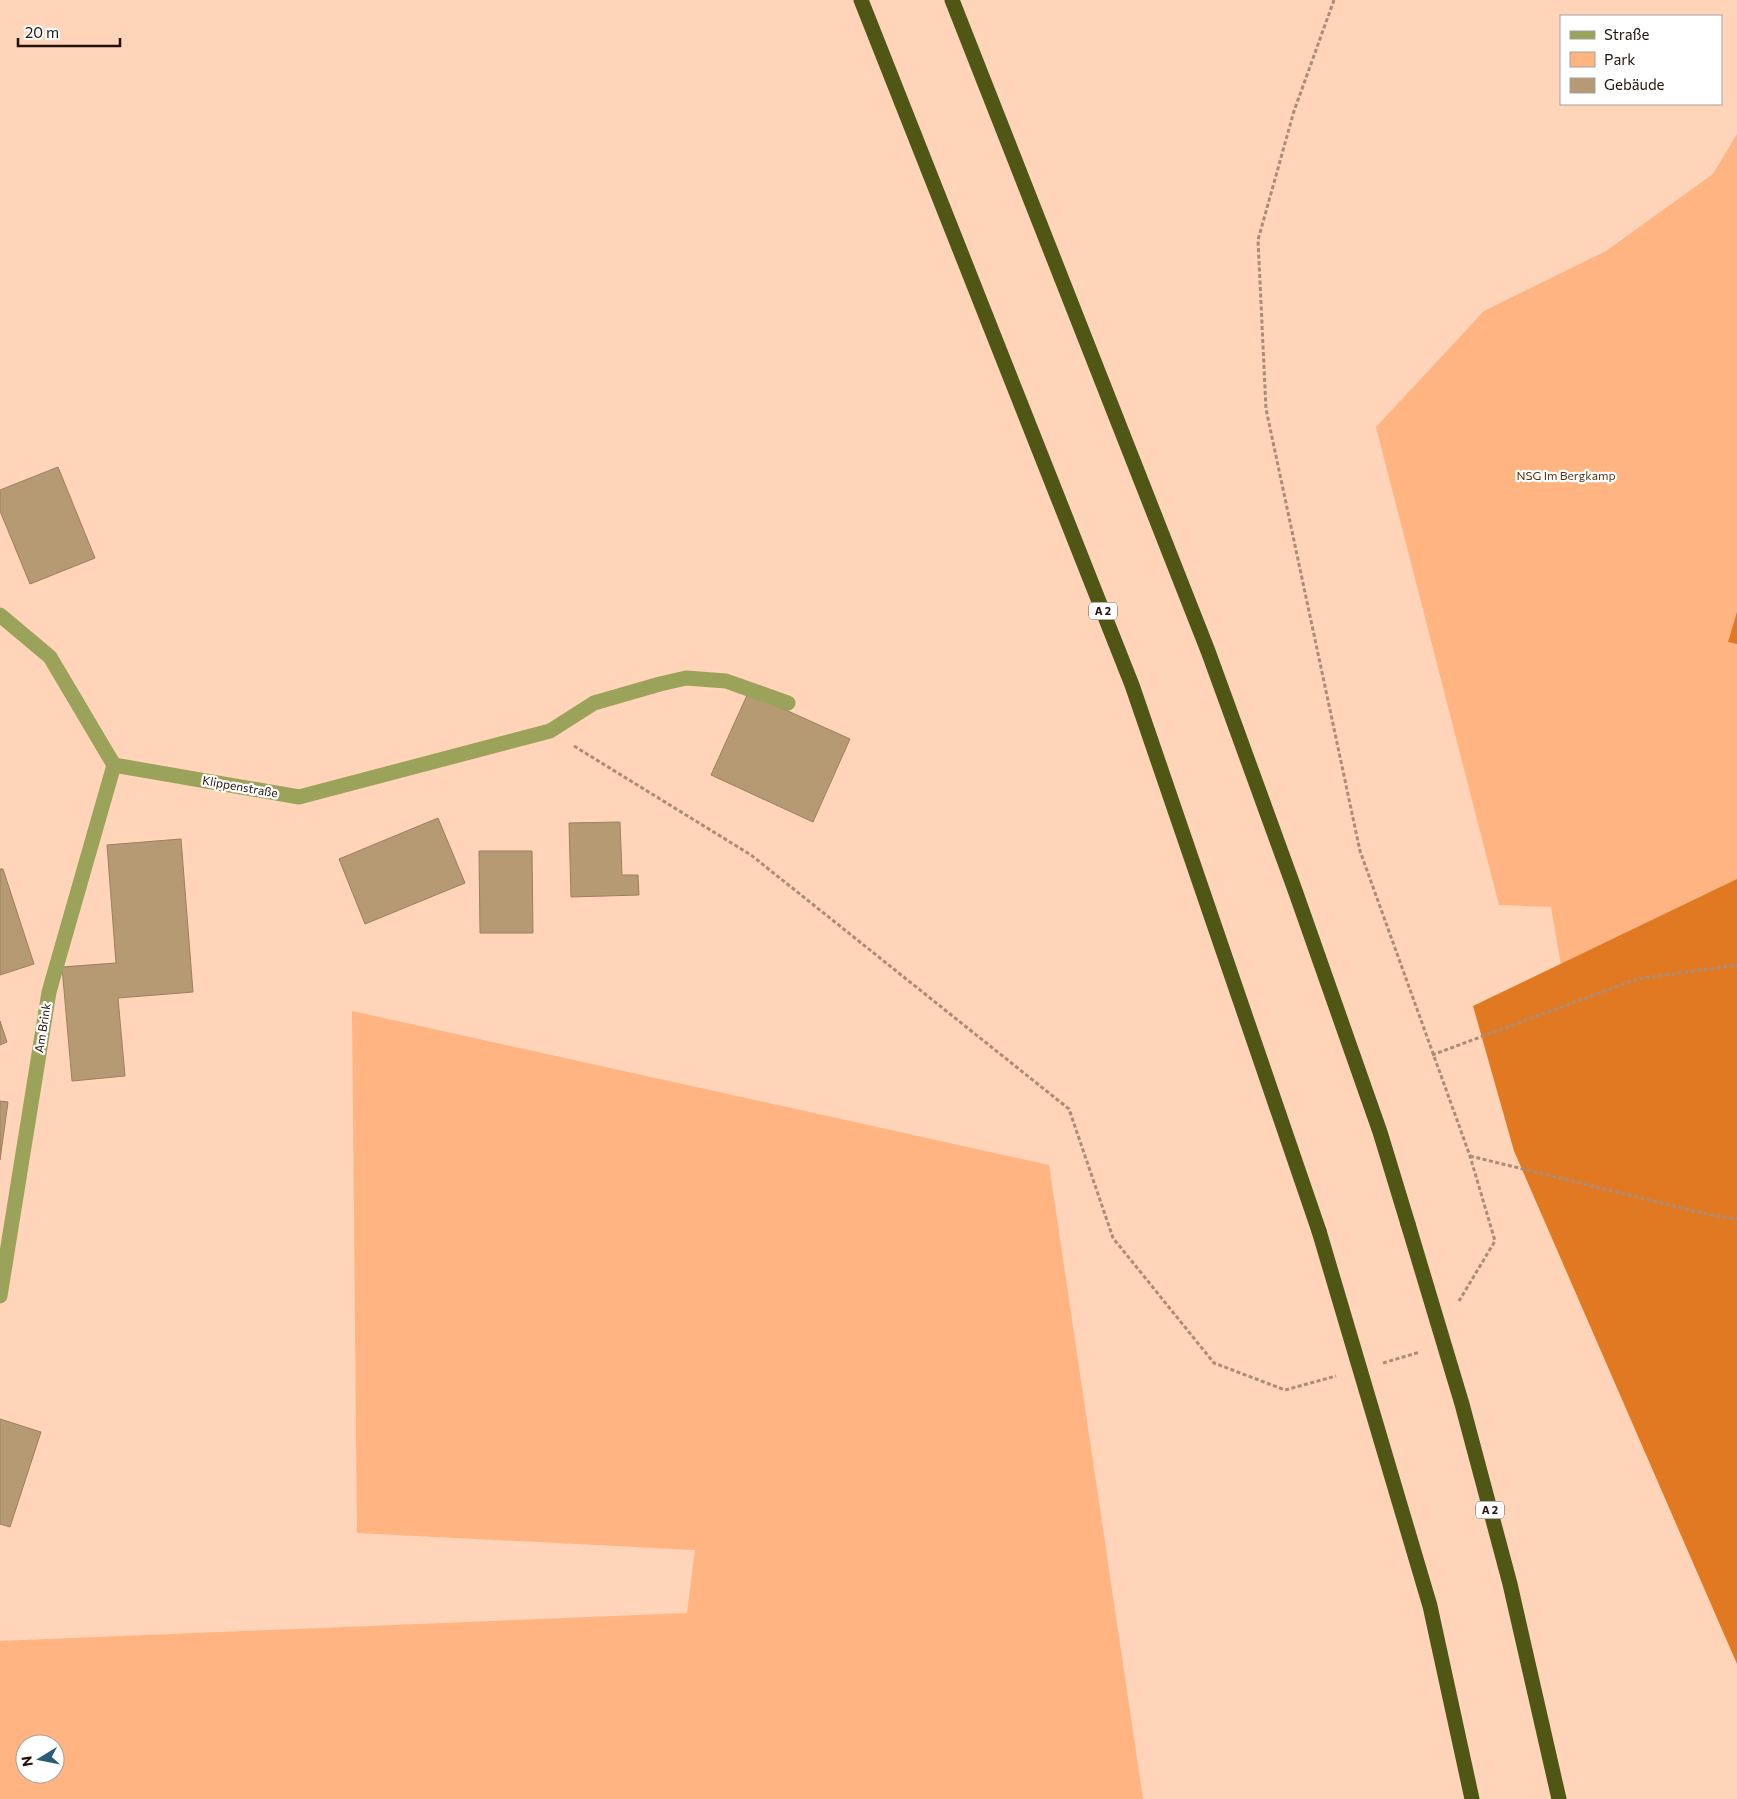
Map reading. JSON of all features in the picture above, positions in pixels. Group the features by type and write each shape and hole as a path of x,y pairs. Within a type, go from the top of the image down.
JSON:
{"highway":[{"name":"A 2","path":"860,0 1132,685 1319,1231 1430,1606 1472,1799"},
{"name":"A 2","path":"952,0 1208,651 1380,1132 1462,1404 1510,1584 1559,1799"}],"street":[{"path":"0,615 50,656 114,765"},
{"name":"Klippenstraße","path":"114,765 299,797 550,731 594,703 686,678 726,681 788,703"},
{"name":"Am Brink","path":"0,1296 49,992 114,765"}],"path":[{"path":"1334,0 1294,111 1258,240 1266,409 1360,851 1470,1156 1495,1241 1455,1308"},
{"path":"550,731 751,855 1069,1109 1113,1238 1214,1363 1285,1390 1339,1375"},
{"path":"1432,1055 1637,979 1737,965"},
{"path":"1470,1156 1706,1214 1737,1219"},
{"path":"1375,1365 1420,1352"}],"green space":[{"name":"NSG Im Bergkamp","path":"1737,134 1737,956 1565,989 1551,907 1499,905 1376,427 1484,311 1606,251 1713,174"},
{"path":"352,1011 1049,1165 1143,1799 0,1799 0,1641 687,1613 695,1550 357,1533"}],"shaded area":[{"path":"1737,612 1737,644 1728,642"},
{"path":"1737,879 1737,1664 1514,1151 1473,1006"}],"building":[{"path":"58,467 95,558 30,584 0,511 0,490"},
{"path":"748,693 850,739 813,822 711,775"},
{"path":"438,818 465,883 365,924 339,859"},
{"path":"620,822 622,875 638,875 639,895 571,897 569,823"},
{"path":"181,839 193,992 118,998 125,1076 72,1081 62,967 116,963 107,845"},
{"path":"479,851 532,851 533,933 480,933"},
{"path":"0,869 3,869 34,964 0,975"},
{"path":"0,1021 7,1042 0,1045"},
{"path":"0,1101 8,1102 0,1160"},
{"path":"0,1419 41,1432 10,1527 0,1524"}]}
